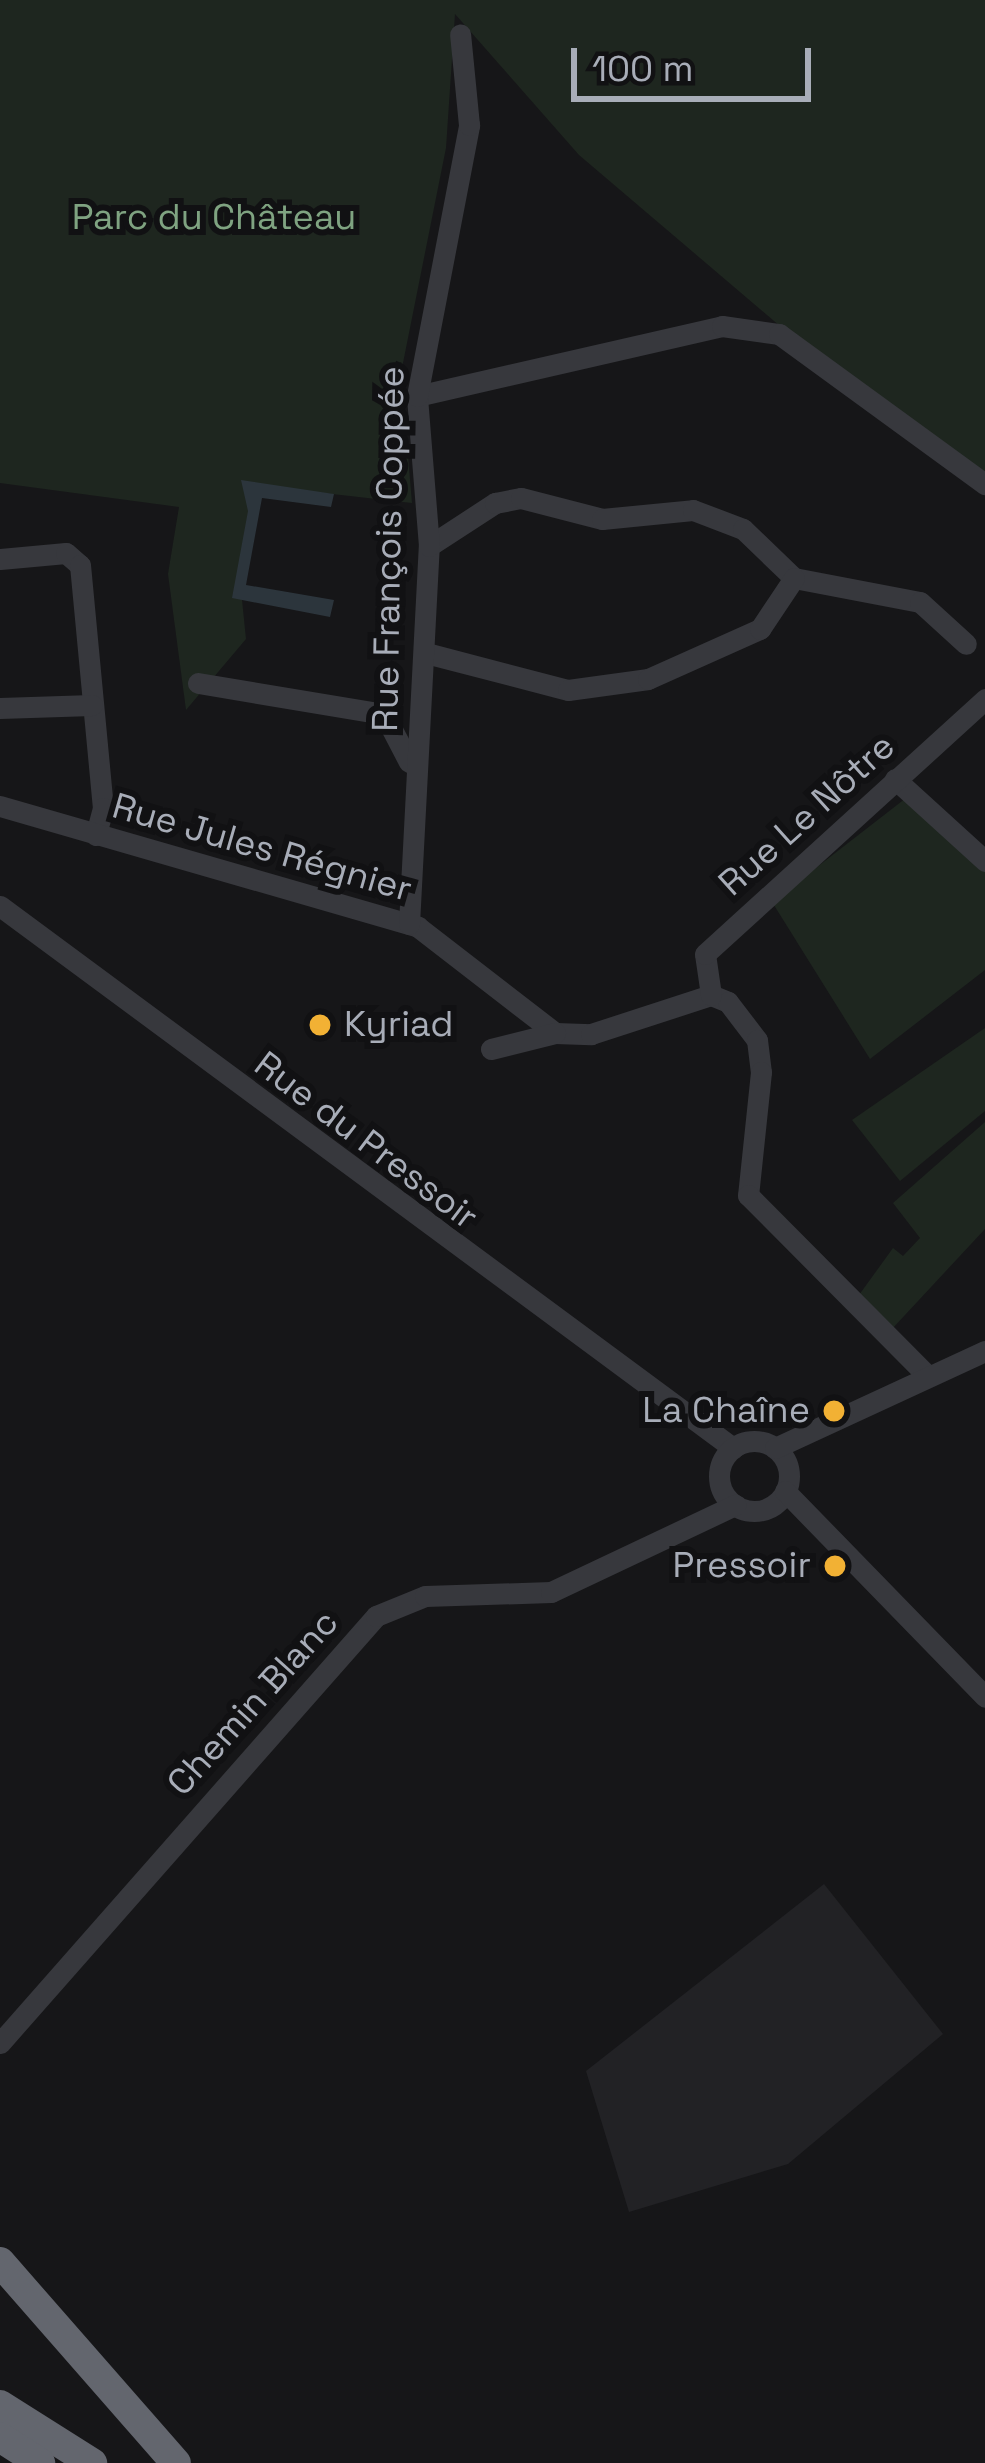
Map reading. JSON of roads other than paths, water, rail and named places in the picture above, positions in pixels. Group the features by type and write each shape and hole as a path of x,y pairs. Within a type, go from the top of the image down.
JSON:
{"highway":[{"path":"0,2262 176,2463"},
{"path":"0,2405 92,2463"},
{"path":"0,2437 40,2463"}],"street":[{"name":"Rue François Coppée","path":"409,924 429,546 417,396 469,125 460,34"},
{"path":"417,396 722,326 779,334 985,484"},
{"path":"429,546 495,503 521,498 602,519 693,510 743,529 794,578 920,602 966,644"},
{"path":"0,559 65,554 80,565 103,808 96,835"},
{"path":"425,653 568,690 648,679 760,629 794,578"},
{"path":"198,683 384,714 404,739 415,787"},
{"name":"Rue Le Nôtre","path":"711,995 705,954 985,699"},
{"path":"0,708 92,705"},
{"path":"895,779 985,861"},
{"name":"Rue Jules Régnier","path":"0,806 409,924 555,1034"},
{"name":"Rue du Pressoir","path":"0,906 694,1428 733,1448"},
{"path":"491,1049 555,1034 590,1034 711,995 757,1040 748,1195 927,1375"},
{"path":"985,1351 927,1375 781,1455 733,1448 726,1488 778,1499 812,1518 985,1697"},
{"name":"Rue du Pressoir","path":"694,1428 726,1488"},
{"path":"778,1499 781,1455"},
{"name":"Chemin Blanc","path":"0,2043 376,1616 425,1596 551,1592 703,1520 726,1488"}],"place":[{"name":"Kyriad","path":"320,1025"},
{"name":"La Chaîne","path":"834,1411"},
{"name":"Pressoir","path":"835,1566"}],"park label":[{"name":"Parc du Château","path":"214,218"}]}
